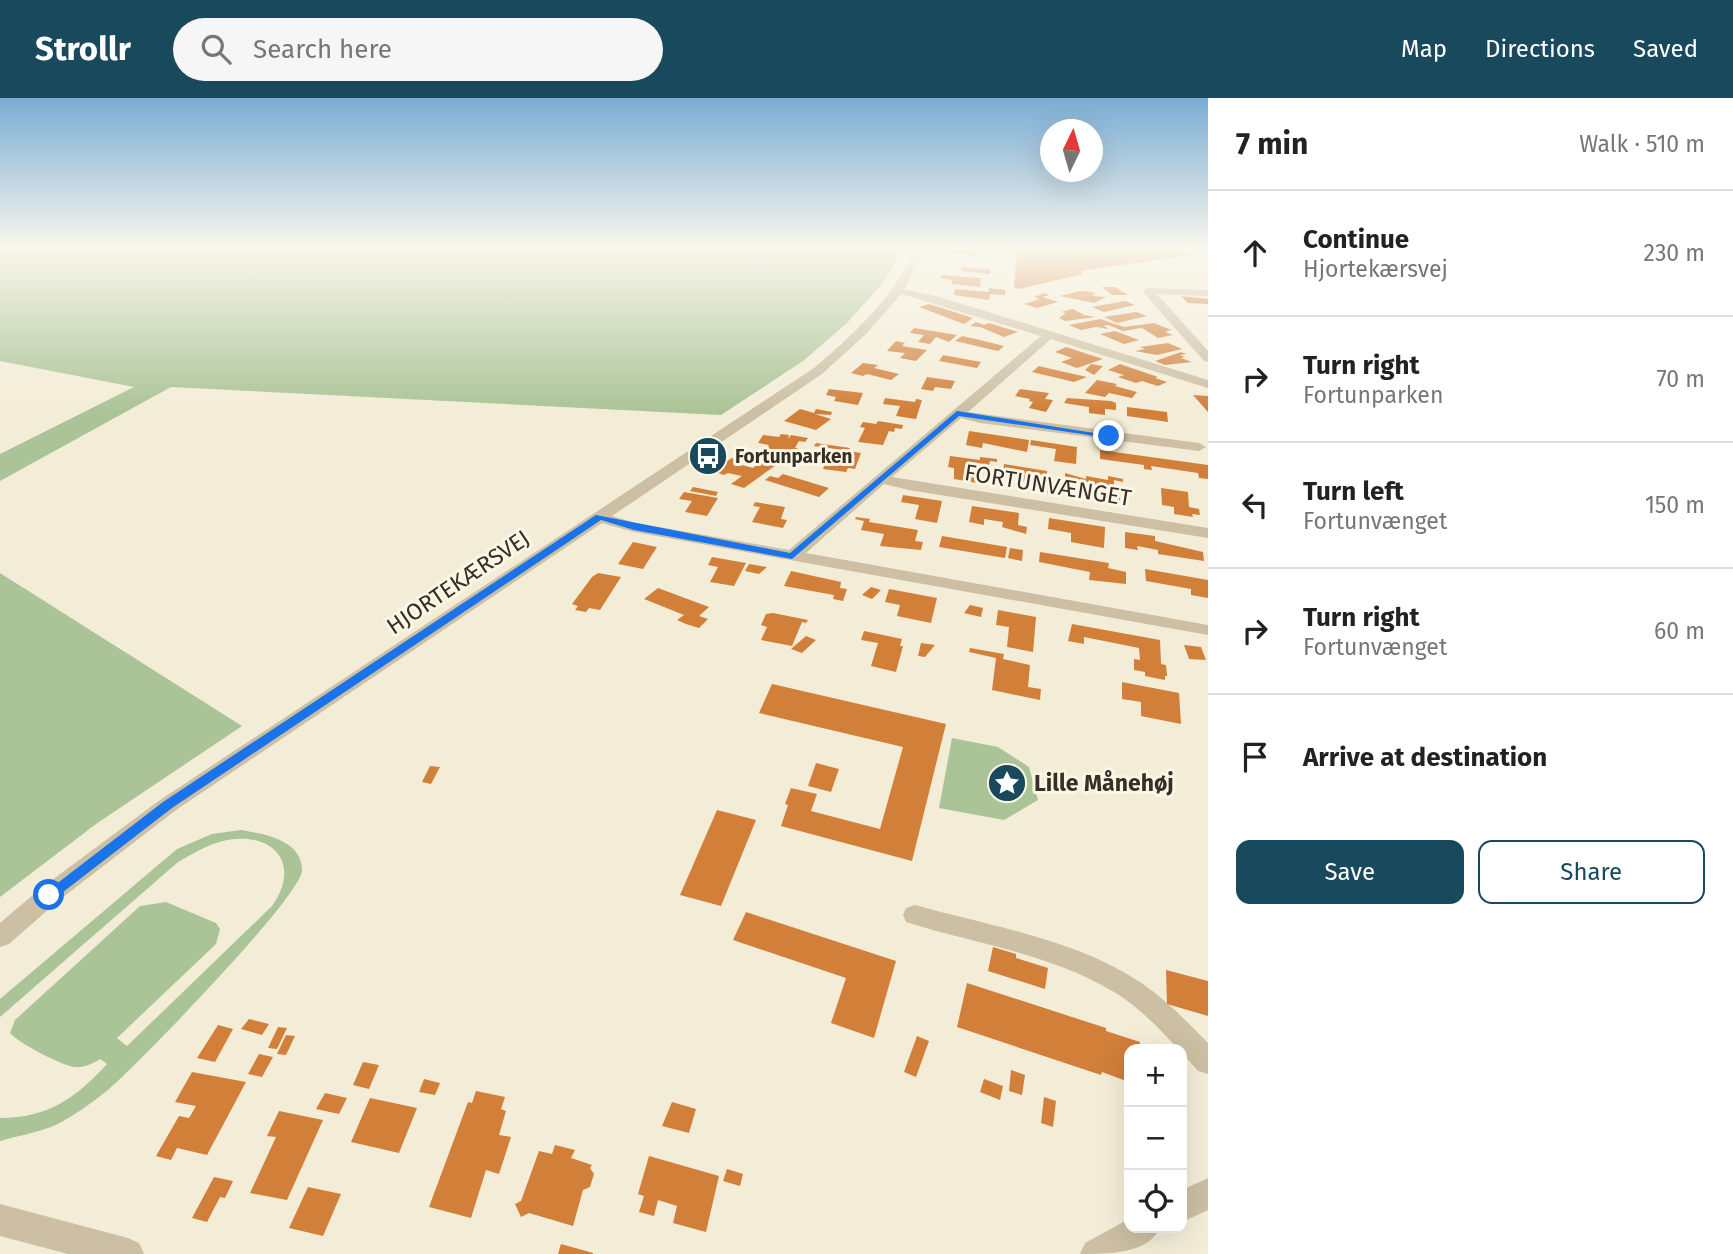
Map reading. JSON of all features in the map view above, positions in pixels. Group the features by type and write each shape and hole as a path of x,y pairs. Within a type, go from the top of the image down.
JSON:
{"street":[{"name":"HJORTEKÆRSVEJ","path":"0,937 49,895 168,805 818,371 864,332 890,303"},
{"path":"949,303 1208,384"},
{"path":"1159,303 1208,358"},
{"path":"792,556 1049,334"},
{"path":"957,413 980,419 1199,447"},
{"name":"FORTUNVÆNGET","path":"882,479 909,486 1208,533"},
{"path":"600,517 634,527 1208,629"},
{"path":"915,915 1083,964 1119,982 1147,1001 1208,1062"},
{"path":"1187,1204 1208,1193"},
{"path":"0,1220 128,1254"},
{"path":"1096,1254 1135,1233"}],"green space":[{"path":"0,303 865,303 847,323 803,361 721,415 171,387 0,481 0,454 134,387 0,361"},
{"path":"0,573 242,726 96,824 0,897"},
{"path":"952,738 998,747 1029,767 1038,800 1004,820 939,808"},
{"path":"241,830 280,840 296,852 300,860 302,870 295,886 276,911 183,1016 109,1089 58,1124 0,1141 0,1118 33,1114 60,1104 84,1087 107,1064 100,1059 88,1065 74,1067 50,1058 22,1043 10,1033 15,1020 140,906 166,902 216,923 220,929 216,944 117,1038 127,1046 272,906 281,890 283,863 268,845 255,840 223,841 200,850 178,862 0,1017 0,999 177,849 212,834"}],"building":[{"path":"1027,303 1055,303 1037,308 1024,304"},
{"path":"1114,303 1135,305 1104,312 1092,307"},
{"path":"929,304 973,318 964,324 919,307"},
{"path":"1073,309 1096,317 1065,321 1059,318 1066,313 1061,312"},
{"path":"1136,312 1147,316 1117,323 1104,317"},
{"path":"1100,319 1124,327 1154,323 1171,330 1165,332 1173,335 1158,338 1142,328 1123,331 1108,325 1103,326 1110,329 1096,327 1081,330 1069,325"},
{"path":"976,322 1018,332 1004,337 980,327 970,326"},
{"path":"914,328 957,335 949,342 936,337 930,344 918,342 924,335 910,333"},
{"path":"1115,331 1139,340 1124,344 1100,334"},
{"path":"962,336 1004,346 998,351 955,341"},
{"path":"896,341 905,343 902,346 927,350 916,361 900,358 905,353 887,351"},
{"path":"1168,343 1182,349 1157,355 1135,351 1145,349 1140,347"},
{"path":"1066,347 1103,359 1077,368 1061,362 1072,358 1055,352"},
{"path":"1181,352 1186,354 1180,355 1185,357 1181,358 1192,362 1165,365 1155,361"},
{"path":"943,355 981,362 977,368 939,361"},
{"path":"863,363 878,365 874,368 899,374 891,380 851,373"},
{"path":"1091,364 1103,366 1094,375 1085,370"},
{"path":"1120,364 1167,382 1158,386 1142,381 1136,383 1118,377 1124,375 1108,370"},
{"path":"1039,366 1087,377 1074,382 1032,372"},
{"path":"927,377 955,381 951,389 921,389"},
{"path":"1097,380 1137,392 1132,398 1109,393 1105,397 1085,393"},
{"path":"829,389 863,393 858,405 834,401 836,397 826,395"},
{"path":"1020,389 1049,393 1045,399 1053,400 1046,412 1029,408 1033,402 1029,401 1030,399 1015,396"},
{"path":"1193,395 1208,396 1208,412"},
{"path":"885,398 915,402 916,399 922,400 916,419 896,416 900,406 883,404"},
{"path":"1067,398 1111,401 1116,403 1116,410 1105,409 1105,415 1089,413 1089,407 1064,403"},
{"path":"1127,407 1167,412 1168,422 1127,416"},
{"path":"800,409 814,413 816,409 832,412 831,415 815,414 831,419 816,430 784,421"},
{"path":"878,421 903,425 902,429 889,431 883,445 858,442 865,428 860,427 863,422 876,424"},
{"path":"969,431 1029,440 1027,452 983,443 982,448 966,445"},
{"path":"781,434 789,435 788,439 791,435 808,438 805,442 799,441 795,448 799,449 792,454 766,450 769,445 758,443 763,435 779,437"},
{"path":"1031,440 1077,447 1076,464 1054,461 1056,449 1030,445"},
{"path":"816,443 850,448 849,451 861,453 855,469 848,468 846,472 823,469 825,464 830,464 836,449 814,446"},
{"path":"1100,450 1208,465 1208,479 1199,478 1198,473 1151,466 1152,470 1144,469 1144,465 1100,459"},
{"path":"950,456 997,459 997,462 990,461 989,465 978,463 977,483 954,479 954,468 948,467"},
{"path":"732,458 741,461 738,464 753,468 759,462 776,465 744,488 731,484 742,476 728,473 724,475 712,471 717,468 710,466 716,462 722,464"},
{"path":"1004,464 1047,471 1046,485 1022,481 1023,476 1003,473"},
{"path":"1065,473 1086,479 1086,476 1108,480 1108,476 1123,479 1123,482 1114,480 1114,490 1120,491 1120,504 1113,503 1113,494 1086,490 1087,483 1065,480"},
{"path":"783,474 829,488 819,497 765,480 770,476 778,478"},
{"path":"1049,479 1058,481 1056,494 1047,493"},
{"path":"693,487 718,492 716,496 690,491"},
{"path":"1161,488 1188,492 1189,507 1199,509 1200,515 1192,514 1193,517 1174,514 1174,507 1162,505"},
{"path":"684,492 718,498 707,516 685,512 692,501 679,499"},
{"path":"903,495 942,501 937,523 915,519 919,505 901,502"},
{"path":"755,502 785,507 781,519 787,520 783,528 752,522 760,507 753,506"},
{"path":"972,506 1019,513 1018,525 1027,527 1026,534 1002,527 1003,522 984,519 984,525 969,522"},
{"path":"1049,518 1105,527 1104,548 1071,542 1071,533 1048,529"},
{"path":"855,519 870,519 869,522 918,530 915,541 923,542 921,550 880,546 884,534 861,530 864,521"},
{"path":"1125,532 1155,536 1155,541 1203,552 1204,561 1158,554 1158,550 1137,546 1138,550 1125,548"},
{"path":"942,536 1007,547 1005,558 939,547"},
{"path":"633,542 657,547 643,569 618,564"},
{"path":"1010,548 1023,550 1022,561 1008,558"},
{"path":"1040,552 1109,563 1108,568 1126,572 1126,584 1089,580 1090,572 1039,562"},
{"path":"712,557 746,563 734,586 710,582 718,567 708,565"},
{"path":"749,564 767,567 759,574 745,571"},
{"path":"1145,569 1208,580 1208,598 1191,595 1191,589 1146,581"},
{"path":"791,571 841,582 840,588 847,589 843,601 833,599 834,595 784,586"},
{"path":"598,573 621,577 600,610 575,610 578,606 572,604"},
{"path":"871,587 881,590 872,599 862,595"},
{"path":"658,588 709,607 699,616 708,619 699,628 686,624 677,620 684,615 644,599"},
{"path":"889,589 937,598 931,623 897,616 900,605 885,602"},
{"path":"970,605 983,608 981,617 964,613"},
{"path":"998,610 1036,617 1033,652 1007,647 1009,627 996,625"},
{"path":"766,614 808,620 806,623 802,622 792,646 761,640 767,627 761,625"},
{"path":"1072,624 1160,640 1161,664 1166,665 1165,680 1145,676 1145,672 1134,670 1134,659 1140,660 1139,648 1084,637 1084,644 1068,641"},
{"path":"864,631 902,639 900,646 903,646 896,672 871,666 878,643 861,640"},
{"path":"806,636 816,640 802,653 791,649"},
{"path":"921,643 935,645 925,657 918,656"},
{"path":"1184,645 1201,647 1206,660 1189,659"},
{"path":"970,648 1004,654 1003,659 1030,665 1028,687 1041,689 1040,700 992,690 996,658 969,652"},
{"path":"1122,682 1179,693 1181,724 1141,716 1141,702 1122,699"},
{"path":"772,684 946,724 912,861 781,826 791,788 817,794 811,811 880,829 903,747 759,713"},
{"path":"816,763 839,769 831,792 808,786"},
{"path":"430,766 440,767 431,784 422,782"},
{"path":"717,810 756,820 721,906 680,895"},
{"path":"746,912 896,961 874,1038 831,1023 846,978 733,940"},
{"path":"993,947 1048,968 1045,989 988,971"},
{"path":"1166,970 1208,981 1208,1016 1167,1004"},
{"path":"967,983 1106,1028 1106,1031 1140,1042 1124,1044 1124,1080 957,1027"},
{"path":"249,1019 269,1024 262,1035 241,1029"},
{"path":"218,1025 233,1029 215,1062 197,1058"},
{"path":"278,1027 287,1028 277,1049 268,1048"},
{"path":"286,1035 295,1036 286,1055 277,1054"},
{"path":"917,1036 929,1041 916,1077 904,1072"},
{"path":"259,1054 273,1057 262,1077 248,1074"},
{"path":"363,1062 379,1065 369,1089 353,1085"},
{"path":"1011,1070 1025,1075 1022,1095 1009,1091"},
{"path":"192,1072 246,1082 207,1155 177,1148 171,1160 156,1156 179,1116 189,1118 196,1106 175,1102"},
{"path":"424,1079 440,1083 435,1095 419,1092"},
{"path":"984,1079 1003,1086 1000,1100 980,1092"},
{"path":"476,1091 505,1097 501,1109 506,1111 499,1135 511,1137 499,1174 486,1170 471,1218 429,1207 468,1102 472,1103"},
{"path":"325,1093 347,1098 339,1114 316,1109"},
{"path":"1044,1097 1056,1101 1053,1127 1041,1123"},
{"path":"370,1098 417,1108 399,1153 351,1142"},
{"path":"672,1102 696,1109 689,1133 662,1126"},
{"path":"279,1111 323,1120 287,1200 250,1193 276,1137 267,1136"},
{"path":"555,1145 575,1150 571,1158 592,1165 590,1168 594,1174 590,1187 583,1190 573,1226 529,1213 521,1217 515,1204 521,1201 539,1151 552,1154"},
{"path":"649,1156 719,1176 706,1232 673,1223 677,1206 658,1200 654,1216 639,1212 644,1196 638,1194"},
{"path":"727,1169 743,1174 740,1186 723,1181"},
{"path":"214,1177 233,1181 225,1198 220,1197 207,1222 192,1218"},
{"path":"308,1187 341,1194 323,1236 289,1228"},
{"path":"561,1244 593,1253 593,1254 558,1254"}],"place":[{"name":"Fortunparken","path":"708,456"},
{"name":"Lille Månehøj","path":"1007,783"}],"route":[{"path":"49,895 168,805 600,517 634,527 792,556 957,413 980,419 1109,436"}]}
